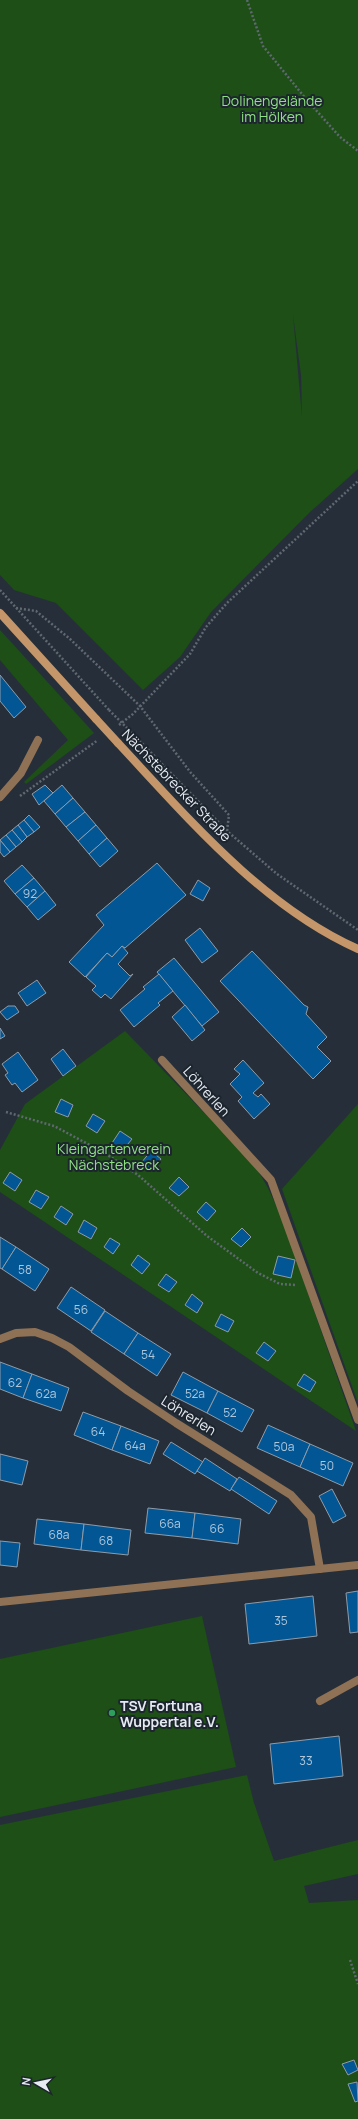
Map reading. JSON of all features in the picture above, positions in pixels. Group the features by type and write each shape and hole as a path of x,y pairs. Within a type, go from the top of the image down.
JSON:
{"main road":[{"name":"Nächstebrecker Straße","path":"0,613 172,801 244,871 278,900 316,926 358,949"}],"street":[{"path":"0,797 21,773 38,740"},
{"name":"Löhrerlen","path":"162,1060 270,1180 358,1420"},
{"name":"Löhrerlen","path":"0,1339 16,1333 35,1332 52,1338 69,1348 128,1391 170,1419 291,1495 311,1517 320,1569"},
{"path":"0,1602 358,1565"},
{"path":"320,1701 358,1680"}],"path":[{"path":"247,0 263,46 306,99 340,137 358,151"},
{"path":"126,719 190,654 206,627 227,603 358,481"},
{"path":"0,590 110,710 227,832 277,874 358,930"},
{"path":"16,608 36,611 70,639 140,706 191,773 229,815 227,832"},
{"path":"13,799 19,797 97,741"},
{"path":"6,1112 54,1126 103,1152 138,1175 207,1236 258,1273 280,1284 302,1285"},
{"path":"350,1960 358,1984"}],"green space":[{"name":"Dolinengelände im Hölken","path":"0,0 358,0 358,469 309,513 211,612 180,657 143,690 56,603 14,590 0,575","holes":["293,315 301,375 302,417"]},
{"path":"0,630 94,733 26,784 24,782 68,740 0,660"},
{"name":"Kleingartenverein Nächstebreck","path":"125,1031 254,1164 268,1188 281,1216 356,1431 0,1192 0,1150 25,1104"},
{"path":"358,1104 358,1403 282,1189"},
{"name":"TSV Fortuna Wuppertal e.V.","path":"202,1616 236,1767 0,1817 0,1659"},
{"path":"247,1775 254,1803 274,1861 358,1840 358,1874 304,1886 309,1903 358,1900 358,2119 0,2119 0,1825"}],"building":[{"path":"0,675 26,707 14,718 0,701"},
{"path":"45,785 53,793 39,805 32,794"},
{"path":"62,785 73,798 55,814 44,801"},
{"path":"73,798 85,812 66,827 55,814"},
{"path":"85,812 96,825 78,841 66,827"},
{"path":"29,815 40,827 34,832 24,820"},
{"path":"24,820 34,832 27,837 18,825"},
{"path":"18,825 27,837 22,842 12,830"},
{"path":"96,825 107,838 89,854 78,841"},
{"path":"12,830 22,842 16,847 6,835"},
{"path":"6,835 16,847 10,852 0,840"},
{"path":"107,838 118,851 100,867 89,854"},
{"path":"0,840 10,852 4,857 0,852"},
{"path":"157,863 186,895 125,948 122,946 112,957 107,953 85,977 69,962 104,925 96,915"},
{"path":"22,865 34,878 15,894 4,881"},
{"path":"34,878 45,891 27,907 15,894"},
{"path":"198,880 210,888 203,901 190,894"},
{"path":"45,891 56,905 38,920 27,907"},
{"path":"200,928 218,951 202,963 185,940"},
{"path":"122,946 128,953 118,964 130,976 133,974 111,999 105,994 101,998 92,990 96,986 86,977 107,953 112,957"},
{"path":"252,951 304,1005 308,1007 306,1014 327,1037 317,1047 331,1061 313,1079 220,981"},
{"path":"174,958 219,1012 202,1026 157,972"},
{"path":"159,974 173,991 158,1003 160,1005 134,1027 120,1010 145,989 143,987"},
{"path":"37,980 46,993 27,1006 18,993"},
{"path":"185,1005 205,1030 192,1041 172,1017"},
{"path":"8,1006 15,1006 19,1012 7,1020 0,1012"},
{"path":"0,1028 5,1036 0,1039"},
{"path":"63,1049 76,1066 63,1076 51,1059"},
{"path":"18,1052 38,1080 22,1092 15,1083 12,1085 5,1075 8,1073 2,1064"},
{"path":"243,1060 264,1083 253,1093 258,1097 261,1094 270,1104 254,1119 238,1101 242,1097 230,1084 240,1074 234,1069"},
{"path":"61,1099 73,1105 68,1117 55,1112"},
{"path":"93,1114 105,1121 97,1133 86,1126"},
{"path":"120,1131 132,1139 123,1150 112,1143"},
{"path":"151,1151 161,1159 152,1170 141,1163"},
{"path":"10,1172 22,1180 15,1191 3,1183"},
{"path":"179,1177 189,1187 179,1196 169,1188"},
{"path":"36,1190 49,1197 41,1209 29,1202"},
{"path":"206,1202 216,1211 207,1221 197,1212"},
{"path":"61,1206 73,1214 66,1225 54,1217"},
{"path":"84,1220 97,1228 91,1239 78,1232"},
{"path":"242,1228 251,1237 241,1247 231,1239"},
{"path":"0,1237 16,1247 2,1269 0,1268"},
{"path":"110,1238 120,1244 113,1254 104,1247"},
{"path":"16,1247 49,1269 35,1291 2,1269"},
{"path":"138,1255 150,1264 142,1274 131,1265"},
{"path":"278,1256 295,1260 291,1278 273,1274"},
{"path":"166,1274 177,1282 169,1292 158,1285"},
{"path":"71,1287 105,1310 91,1331 57,1308"},
{"path":"192,1294 203,1303 197,1313 185,1305"},
{"path":"105,1311 138,1333 124,1354 91,1332"},
{"path":"221,1314 234,1321 228,1332 215,1326"},
{"path":"138,1333 171,1354 157,1376 124,1354"},
{"path":"264,1342 276,1351 268,1361 256,1353"},
{"path":"0,1362 32,1374 23,1398 0,1389"},
{"path":"183,1372 218,1391 207,1413 171,1395"},
{"path":"32,1374 69,1388 61,1411 23,1398"},
{"path":"304,1374 316,1382 310,1392 297,1385"},
{"path":"218,1391 254,1410 242,1432 207,1413"},
{"path":"83,1412 121,1426 112,1450 74,1435"},
{"path":"268,1425 310,1444 300,1467 257,1448"},
{"path":"121,1426 159,1441 150,1464 112,1450"},
{"path":"171,1442 203,1462 195,1474 163,1454"},
{"path":"310,1444 353,1463 343,1486 300,1467"},
{"path":"0,1454 28,1461 22,1485 0,1480"},
{"path":"205,1458 237,1479 230,1491 197,1471"},
{"path":"239,1477 277,1501 269,1514 231,1489"},
{"path":"332,1489 346,1516 333,1523 319,1496"},
{"path":"148,1508 195,1513 192,1538 145,1533"},
{"path":"195,1513 241,1519 238,1544 192,1538"},
{"path":"37,1519 84,1524 81,1550 34,1544"},
{"path":"84,1524 131,1530 128,1555 81,1550"},
{"path":"0,1541 20,1543 17,1567 0,1565"},
{"path":"358,1591 358,1632 350,1633 346,1593"},
{"path":"313,1596 317,1636 249,1644 245,1604"},
{"path":"339,1736 343,1776 274,1784 270,1744"},
{"path":"354,2060 358,2070 348,2075 342,2064"},
{"path":"357,2082 358,2101 355,2102 348,2084"}],"place":[{"name":"TSV Fortuna Wuppertal e.V.","path":"112,1713"}]}
